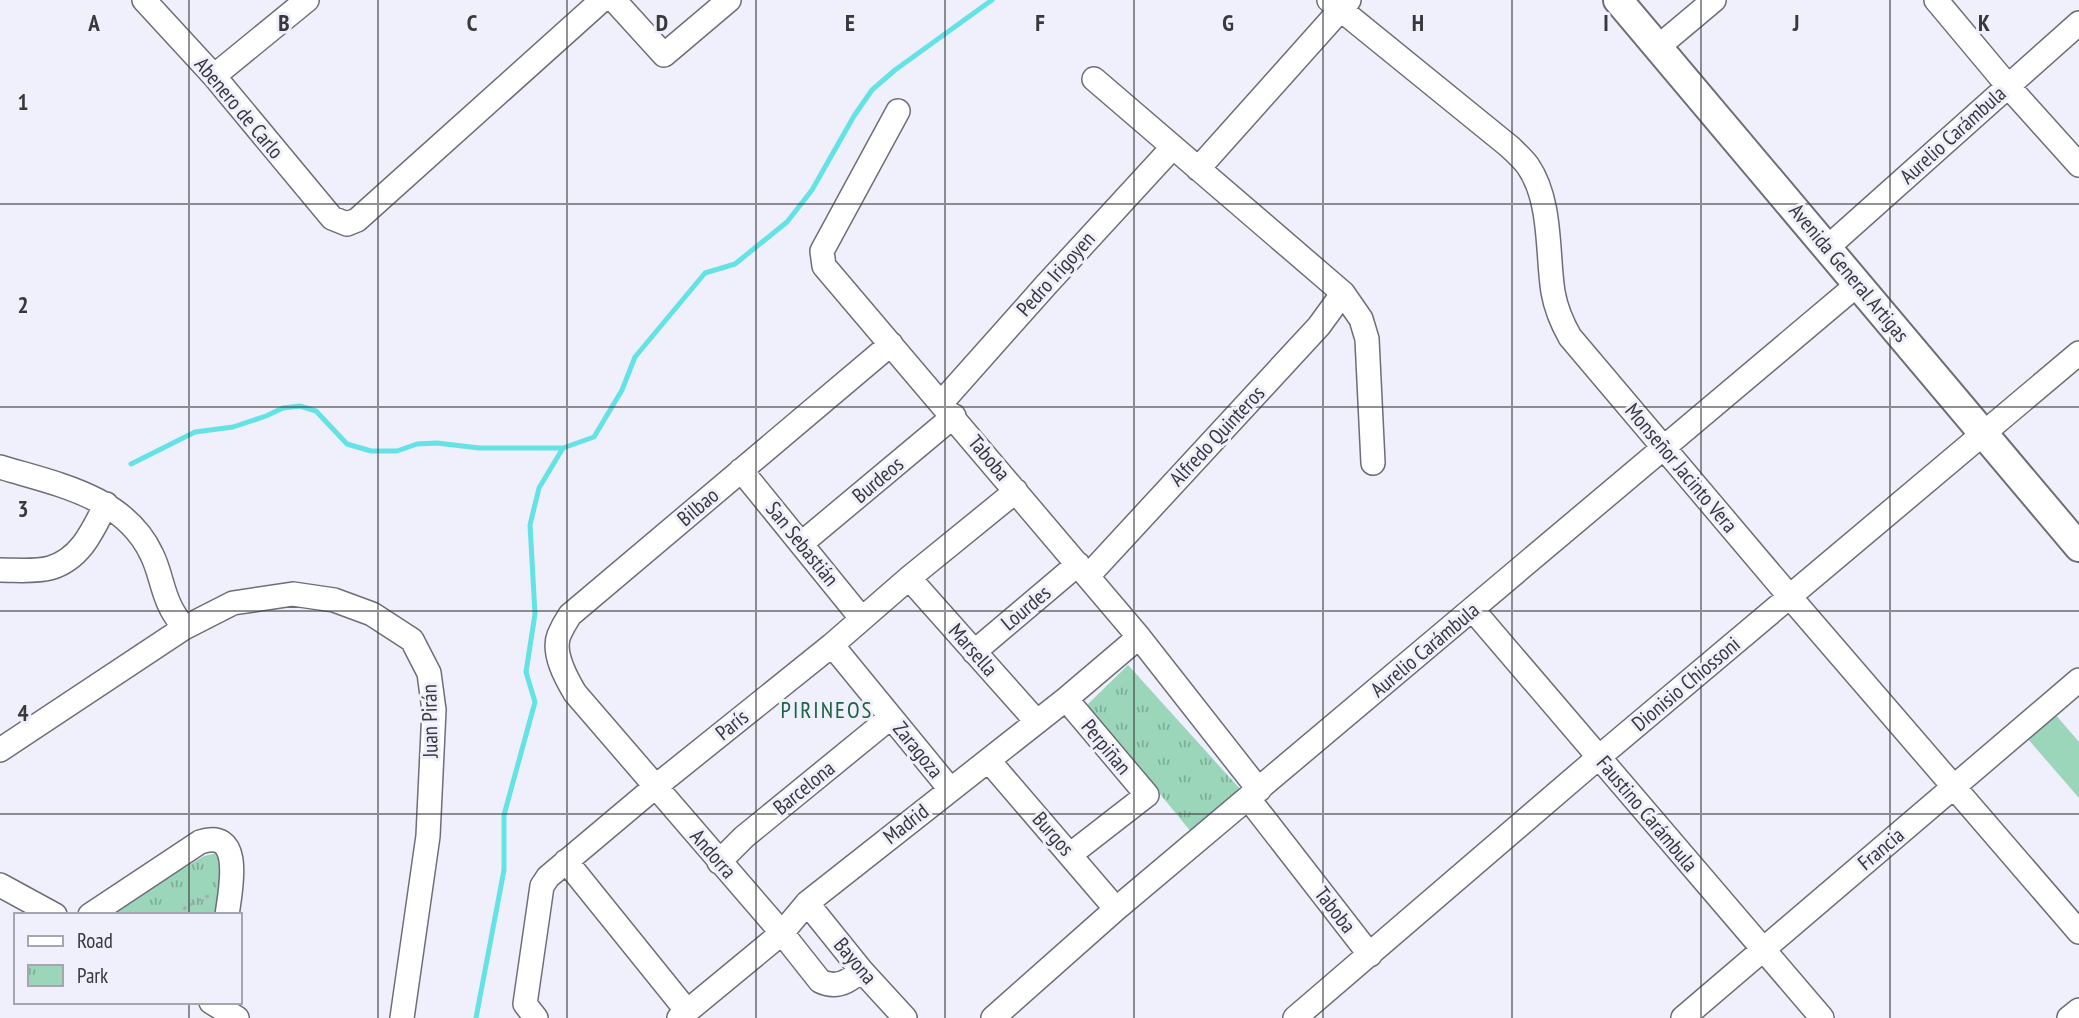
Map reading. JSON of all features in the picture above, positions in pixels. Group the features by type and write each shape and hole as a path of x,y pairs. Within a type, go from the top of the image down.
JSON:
{"main road":[{"name":"Avenida General Artigas","path":"1618,0 2079,547"}],"street":[{"name":"Abenero de Carlo","path":"144,0 214,76 332,218 347,224 357,220 602,0"},
{"path":"214,76 307,0"},
{"path":"614,0 664,55 729,0"},
{"path":"1658,47 1714,0"},
{"path":"1936,0 2079,165"},
{"path":"1198,169 1339,3"},
{"name":"Monseñor Jacinto Vera","path":"1339,3 1510,146 1529,167 1537,184 1549,231 1553,292 1559,318 1570,337 2079,932"},
{"name":"Aurelio Carámbula","path":"1828,247 2079,23"},
{"path":"1094,79 1343,293 1361,319 1367,339 1373,463"},
{"name":"Taboba","path":"898,111 822,251 824,266 1139,637 1370,955"},
{"name":"Pedro Irigoyen","path":"948,409 1046,285 1172,148"},
{"name":"Aurelio Carámbula","path":"993,1018 1116,909 1858,284"},
{"name":"Alfredo Quinteros","path":"1083,570 1319,326 1343,293"},
{"name":"Bilbao","path":"575,693 559,658 558,637 570,615 891,344"},
{"name":"Dionisio Chiossoni","path":"1298,1017 1599,757 2079,353"},
{"name":"Burdeos","path":"802,543 948,409"},
{"path":"0,467 77,491 106,504 132,525 152,554 170,606 184,628"},
{"name":"San Sebastián","path":"741,470 862,619"},
{"name":"París","path":"531,1011 542,886 566,861 1016,491"},
{"path":"0,570 48,568 63,562 78,552 106,504"},
{"name":"Lourdes","path":"974,652 1083,570"},
{"name":"Marsella","path":"909,578 1037,722"},
{"name":"Juan Pirán","path":"0,750 184,628 233,603 293,594 334,600 372,614 412,640 429,673 433,710 428,835 402,1018"},
{"name":"Faustino Carámbula","path":"1473,610 1822,1018"},
{"name":"Madrid","path":"683,1015 782,933 807,904 989,761 1139,637"},
{"name":"Zaragoza","path":"832,645 950,789"},
{"name":"Francia","path":"1683,1018 2079,680"},
{"name":"Andorra","path":"575,693 782,933 820,981 829,985 849,981 861,971"},
{"name":"Perpiñan","path":"1066,699 1147,795 1071,854"},
{"name":"Barcelona","path":"719,862 744,837 891,717"},
{"name":"Burgos","path":"989,761 1116,909"},
{"path":"93,913 200,842 210,839 224,845 232,859 228,905"},
{"path":"566,861 683,1015"},
{"path":"0,885 51,913"},
{"name":"Bayona","path":"807,904 861,971 905,1018"},
{"path":"216,1004 237,1018"},
{"path":"2069,1018 2079,1010"}],"path":[{"path":"179,913 209,894 228,905"}],"green space":[{"path":"1128,665 1241,790 1192,833 1087,705"},
{"path":"2055,714 2079,742 2079,798 2027,738"},
{"path":"218,853 223,865 218,913 109,913 204,856"}],"waterway":[{"path":"476,1018 504,870 504,815 535,702 526,672 535,614 530,525 539,488 563,448 594,437 622,390 635,357 705,273 735,264 787,222 812,190 872,90 895,70 992,0"},
{"path":"131,464 195,432 233,427 283,408 300,406 316,411 347,444 371,451 397,451 417,444 437,443 479,448 563,448"}],"district":[{"name":"PIRINEOS","path":"827,710"}]}
